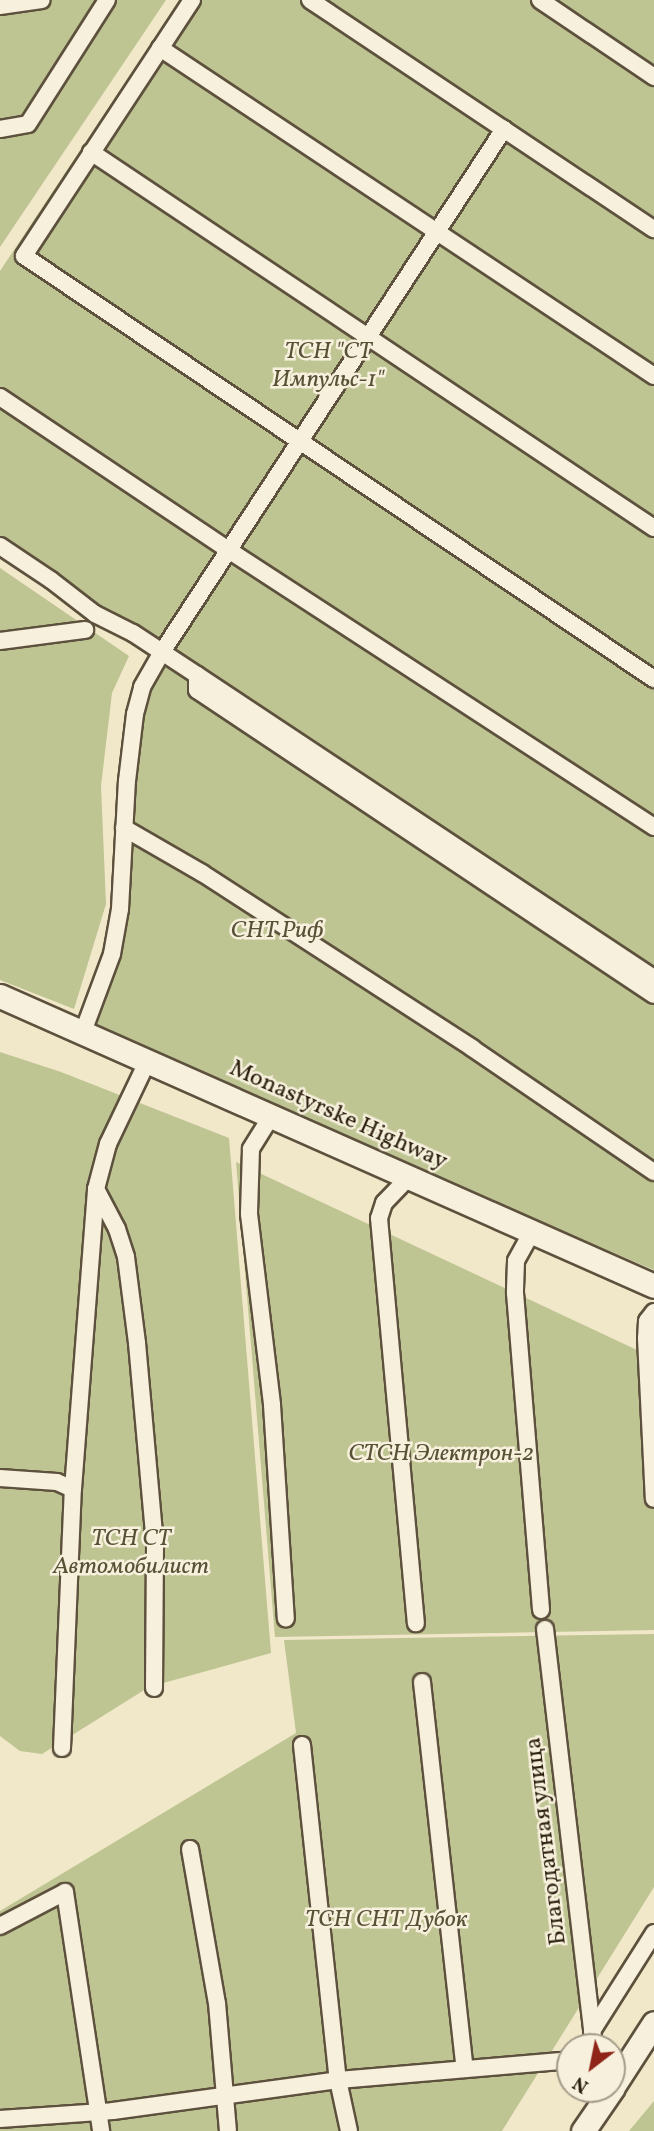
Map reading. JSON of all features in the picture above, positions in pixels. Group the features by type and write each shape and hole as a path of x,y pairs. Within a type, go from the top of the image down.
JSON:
{"main road":[{"name":"Monastyrske Highway","path":"0,996 533,1230 654,1286"},
{"path":"626,2063 654,2023"},
{"path":"583,2131 600,2103"}],"street":[{"path":"0,6 42,0"},
{"path":"0,129 27,124 107,0"},
{"path":"192,0 23,256 654,679"},
{"path":"310,0 654,229"},
{"path":"540,0 654,77"},
{"path":"160,48 654,376"},
{"path":"83,1032 112,954 120,909 124,828 135,714 142,687 162,652 504,129"},
{"path":"92,152 654,528"},
{"path":"0,397 230,551 654,827"},
{"path":"0,546 95,614 162,652 654,978"},
{"path":"0,641 85,630"},
{"path":"197,675 197,690 654,995"},
{"path":"124,828 236,895 654,1172"},
{"path":"62,1748 73,1489 96,1189 108,1144 148,1060"},
{"path":"272,1115 251,1149 249,1214 272,1405 286,1619"},
{"path":"410,1177 384,1203 379,1218 416,1623"},
{"path":"96,1189 117,1229 126,1257 137,1343 155,1545 154,1688"},
{"path":"533,1230 516,1261 515,1293 541,1610"},
{"path":"654,1312 647,1321 646,1338 654,1499"},
{"path":"0,1478 57,1482 73,1489"},
{"name":"Благодатная улица","path":"545,1629 592,2033"},
{"path":"422,1682 465,2069"},
{"path":"302,1745 338,2080 349,2131"},
{"path":"190,1849 217,2003 228,2131"},
{"path":"0,1926 65,1892 101,2131"},
{"path":"596,2033 654,1933"},
{"path":"0,2119 99,2111 338,2080 556,2061"}],"green space":[{"path":"0,0 166,0 0,247"},
{"name":"ТСН \"СТ Импульс-1\"","path":"180,0 654,0 654,972 0,554 0,271"},
{"path":"0,568 129,656 112,693 101,786 106,904 74,1009 0,980"},
{"name":"СНТ Риф","path":"161,658 654,987 654,1270 94,1030 123,860 139,694"},
{"name":"ТСН СТ Автомобилист","path":"0,1052 61,1072 229,1138 271,1653 149,1687 42,1754 20,1751 0,1736"},
{"name":"СТСН Электрон-2","path":"236,1162 654,1358 654,1630 275,1637"},
{"name":"ТСН СНТ Дубок","path":"654,1634 654,1887 563,2033 556,2033 556,2044 502,2131 0,2131 0,1911 296,1733 284,1640"},
{"path":"654,2101 654,2131 629,2131"}]}
